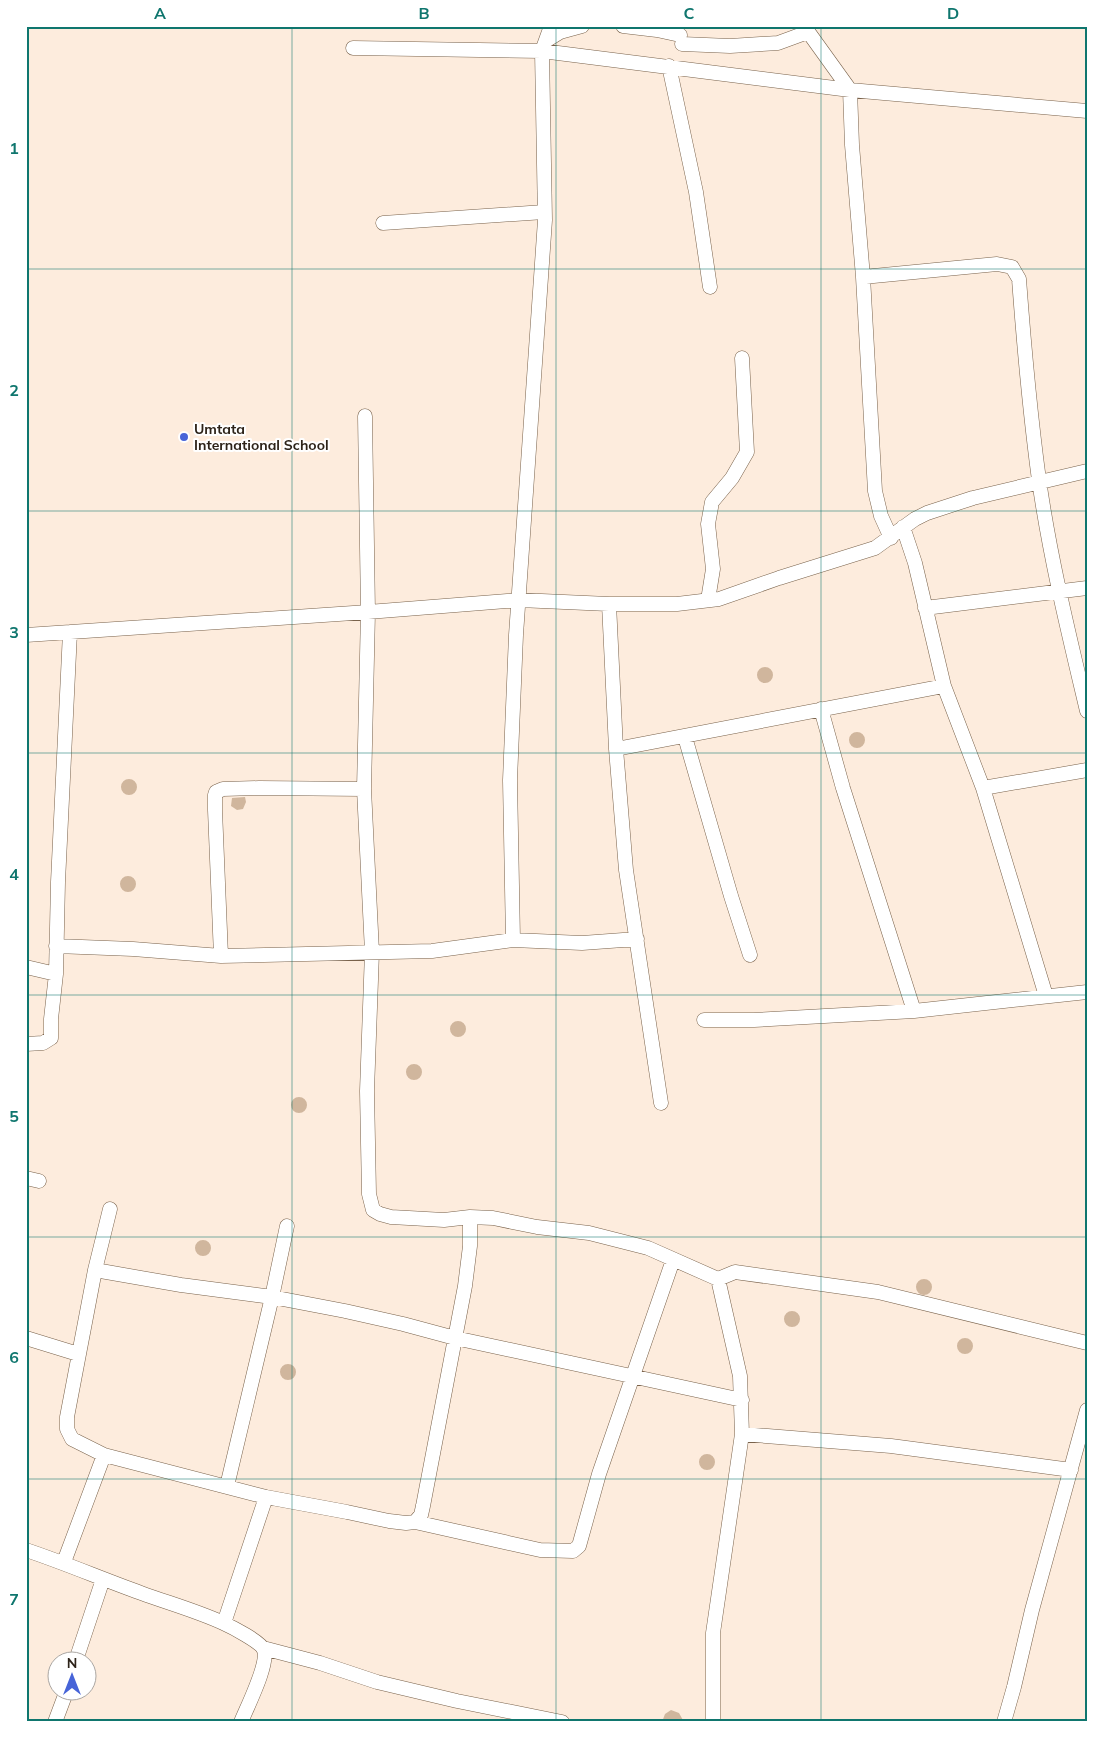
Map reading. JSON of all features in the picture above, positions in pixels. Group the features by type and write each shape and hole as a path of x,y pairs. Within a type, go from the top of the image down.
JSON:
{"street":[{"path":"547,39 560,32 582,26"},
{"path":"623,26 658,30 730,46 778,43 806,29 850,90 875,490 881,516 891,538"},
{"path":"680,35 688,69"},
{"path":"513,940 510,780 515,655 544,212 547,39"},
{"path":"353,48 547,39 688,69 850,90 1087,111"},
{"path":"669,66 696,192 710,288"},
{"path":"383,223 544,212"},
{"path":"863,277 997,264 1012,267 1020,279 1025,355 1039,482 1059,591 1087,711"},
{"path":"708,600 714,569 708,524 712,502 732,478 747,452 742,358"},
{"path":"365,416 368,612 364,789 372,952 367,1091 370,1203 373,1210 380,1214 391,1216 444,1220 470,1216 493,1218 537,1227 589,1233 648,1248 718,1279 735,1272 878,1292 1087,1343"},
{"path":"26,635 520,600 609,604 676,604 719,599 875,548 891,538 903,527 927,513 973,498 1087,471"},
{"path":"903,527 915,563 944,686 983,788 1046,996"},
{"path":"925,608 1087,588"},
{"path":"609,604 616,749 626,870 661,1103"},
{"path":"26,1044 43,1043 50,1038 56,974 70,632"},
{"path":"616,749 944,686"},
{"path":"821,709 843,788 914,1011"},
{"path":"685,737 750,955"},
{"path":"983,788 1087,770"},
{"path":"221,956 215,810 216,792 223,789 259,788 364,789"},
{"path":"56,946 133,949 221,956 432,951 513,940 582,943 637,939"},
{"path":"26,967 56,974"},
{"path":"704,1020 754,1020 914,1011 1087,992"},
{"path":"110,1209 95,1270 67,1417 67,1430 72,1439 104,1455 183,1477 227,1486 266,1498 389,1521 415,1522 540,1550 573,1551 580,1546 599,1474 634,1377 672,1260"},
{"path":"415,1522 421,1515 423,1506 465,1286 470,1246 470,1216"},
{"path":"227,1486 287,1226"},
{"path":"95,1270 180,1286 272,1297 403,1324 455,1338 742,1400"},
{"path":"713,1722 713,1633 742,1434 740,1376 718,1279"},
{"path":"26,1338 78,1354"},
{"path":"1004,1722 1032,1610 1087,1410"},
{"path":"742,1434 891,1446 1071,1470"},
{"path":"64,1562 104,1455"},
{"path":"224,1623 266,1498"},
{"path":"26,1550 64,1562 103,1579 224,1623 259,1643 265,1655 263,1667 240,1722"},
{"path":"79,1650 103,1579"},
{"path":"263,1648 320,1663 377,1682 562,1722"},
{"path":"55,1722 63,1700"}],"building":[{"path":"765,667 771,669 773,675 771,681 765,683 759,681 757,675 759,669"},
{"path":"857,732 863,734 865,740 863,746 857,748 851,746 849,740 851,734"},
{"path":"129,779 135,781 137,787 135,793 129,795 123,793 121,787 123,781"},
{"path":"245,797 246,802 243,809 237,810 231,806 232,798"},
{"path":"128,876 134,878 136,884 134,890 128,892 122,890 120,884 122,878"},
{"path":"458,1021 464,1023 466,1029 464,1035 458,1037 452,1035 450,1029 452,1023"},
{"path":"411,1064 417,1064 422,1069 420,1078 411,1080 406,1075 406,1069"},
{"path":"299,1097 305,1099 307,1105 305,1111 299,1113 293,1111 291,1105 293,1099"},
{"path":"203,1240 209,1242 211,1248 209,1254 203,1256 197,1254 195,1248 197,1242"},
{"path":"924,1279 930,1281 932,1287 930,1293 924,1295 918,1293 916,1287 918,1281"},
{"path":"792,1311 798,1313 800,1319 798,1325 792,1327 786,1325 784,1319 786,1313"},
{"path":"962,1338 968,1338 973,1343 971,1352 962,1354 957,1349 957,1343"},
{"path":"285,1364 291,1364 296,1369 294,1378 285,1380 280,1375 280,1369"},
{"path":"707,1454 713,1456 715,1462 713,1468 707,1470 701,1468 699,1462 701,1456"},
{"path":"671,1710 679,1713 684,1722 662,1722 665,1714"}],"place":[{"name":"Umtata International School","path":"184,437"}]}
